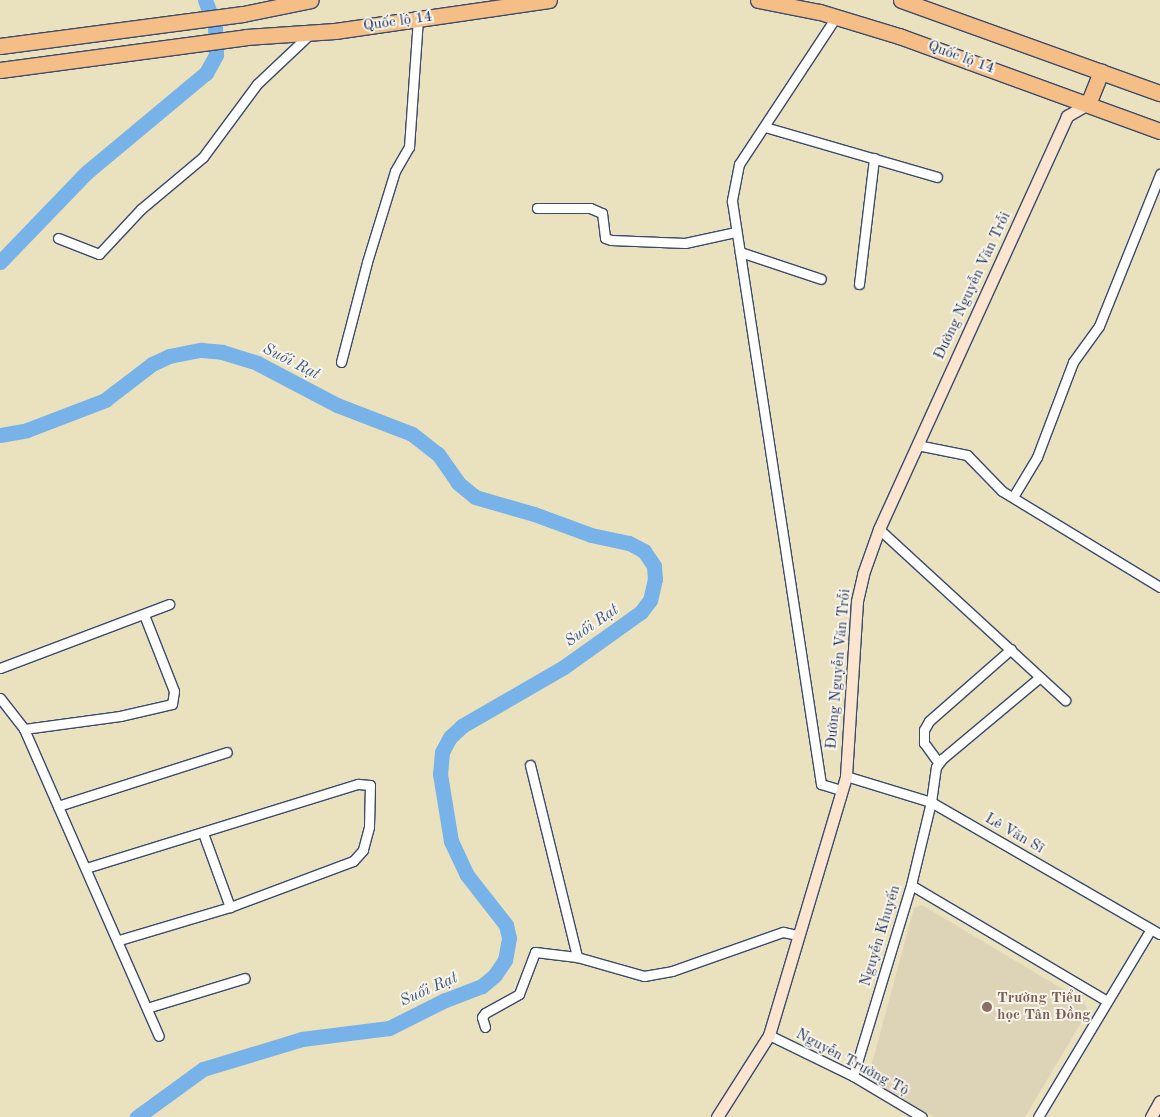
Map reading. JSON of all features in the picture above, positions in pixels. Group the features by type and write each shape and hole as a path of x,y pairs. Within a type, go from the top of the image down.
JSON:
{"highway":[{"path":"0,46 242,14 311,0"},
{"name":"Quốc lộ 14","path":"0,70 246,37 311,32 418,19 549,0"},
{"name":"Quốc lộ 14","path":"758,0 836,17 899,36 1160,131"},
{"path":"902,0 1160,93"},
{"path":"1088,104 1101,72"}],"street":[{"path":"836,17 739,164 733,185 734,232 740,252 821,784 841,790"},
{"path":"341,362 367,262 395,171 409,148 418,19"},
{"path":"58,238 99,254 141,209 203,157 257,84 311,32"},
{"name":"Đường Nguyễn Văn Trỗi","path":"717,1117 769,1035 797,935 846,776 857,601 862,574 879,529 917,444 1067,116 1088,104"},
{"path":"765,127 937,177"},
{"path":"859,284 874,158"},
{"path":"1013,497 1037,457 1073,362 1099,326 1160,174"},
{"path":"537,208 590,208 602,213 605,238 611,240 685,243 734,232"},
{"path":"740,252 821,279"},
{"path":"917,444 967,455 1013,497 1160,587"},
{"path":"879,529 1065,700"},
{"path":"0,668 169,604"},
{"path":"24,729 120,716 172,704 174,691 144,615"},
{"path":"1011,649 929,721 924,730 924,743 938,762 1039,678"},
{"path":"0,698 24,729 159,1036"},
{"path":"58,806 227,752"},
{"name":"Nguyễn Khuyến","path":"853,1076 911,885 931,802 938,762"},
{"path":"530,765 577,958"},
{"name":"Lê Văn Sĩ","path":"846,776 931,802 1160,934"},
{"path":"86,868 358,784 370,785 369,827 360,855 353,861 230,907 118,940"},
{"path":"203,833 230,907"},
{"path":"911,885 1107,1001"},
{"path":"1038,1117 1151,929"},
{"path":"485,1027 482,1017 485,1013 519,994 536,952 577,958 644,976 672,971 783,932 797,935"},
{"path":"147,1008 245,978"},
{"name":"Nguyễn Trường Tộ","path":"769,1035 853,1076 922,1117"},
{"path":"1151,1117 1159,1105"}],"shaded area":[{"name":"Trường Tiểu học Tân Đồng","path":"922,905 1084,1002 1088,1011 1025,1117 934,1117 873,1082 870,1071 914,908"}],"waterway":[{"name":"Suối Rạt","path":"0,262 87,172 206,73 216,55 215,26 205,0"},
{"name":"Suối Rạt","path":"0,435 27,430 105,400 152,364 169,356 201,350 222,352 257,363 337,405 412,434 438,454 458,483 475,497 534,514 591,535 629,543 644,551 654,566 655,579 650,600 641,612 564,667 462,726 450,737 442,752 440,774 451,841 467,875 506,925 509,938 505,960 495,975 482,986 445,1000 389,1028 302,1039 203,1069 137,1117"}],"place":[{"name":"Trường Tiểu học Tân Đồng","path":"987,1007"}]}
